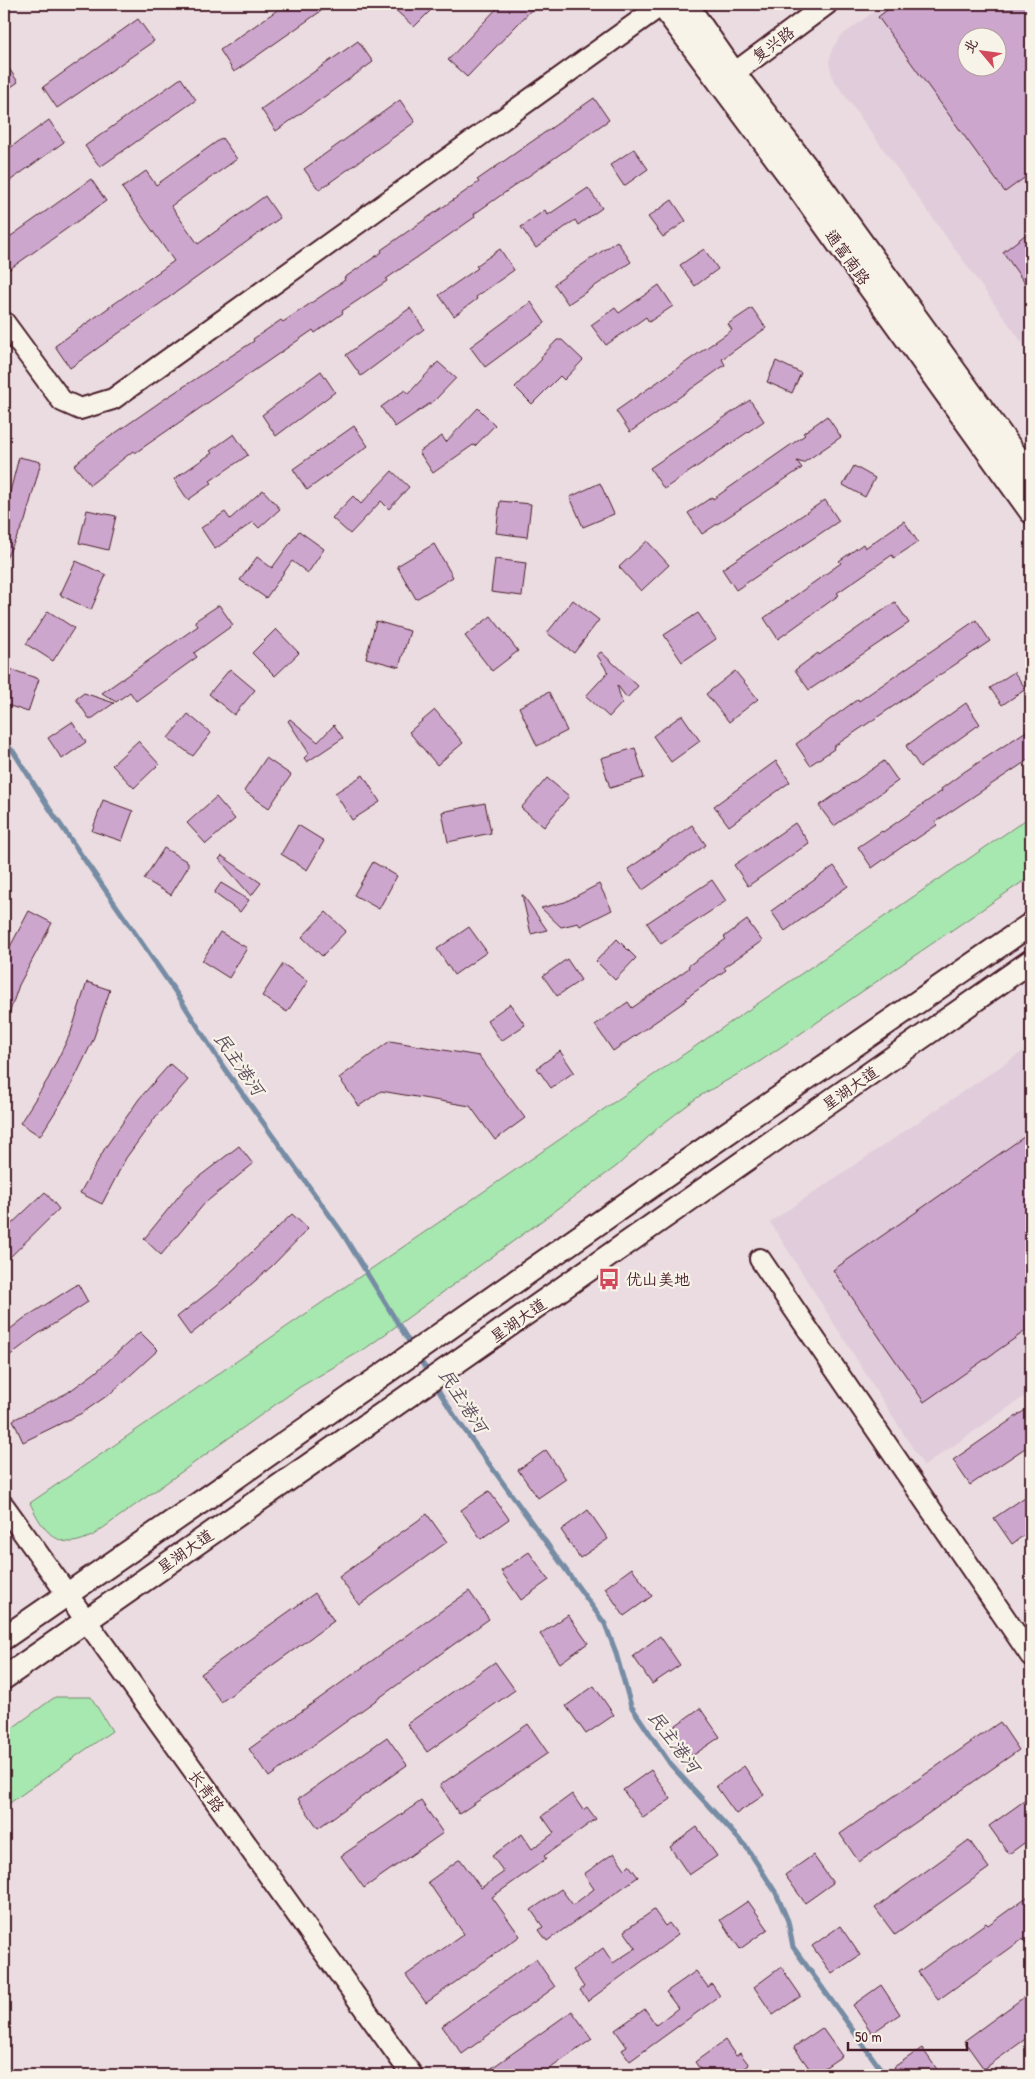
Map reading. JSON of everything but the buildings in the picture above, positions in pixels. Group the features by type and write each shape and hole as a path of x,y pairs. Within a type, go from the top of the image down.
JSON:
{"main road":[{"name":"通富南路","path":"662,4 815,178 1031,476"},
{"name":"通富南路","path":"686,4 727,78 805,197 1031,512"},
{"name":"星湖大道","path":"4,1638 220,1489 702,1150 1031,924"},
{"name":"星湖大道","path":"4,1678 1031,961"}],"street":[{"path":"4,322 62,401 80,410 113,399 662,4"},
{"name":"复兴路","path":"727,78 827,4"},
{"path":"760,1259 1031,1656"},
{"name":"长青路","path":"4,1506 412,2075"}],"shaded area":[{"path":"884,4 1031,4 1031,355 833,79 829,63 832,49 840,37"},
{"path":"1031,1046 1031,1392 924,1466 770,1222"}],"green space":[{"path":"1031,816 1031,876 759,1062 698,1097 660,1126 617,1166 366,1348 300,1387 92,1536 72,1542 64,1541 51,1535 41,1523 30,1503"},
{"path":"55,1697 91,1697 112,1731 4,1807 4,1734"}],"waterway":[{"name":"民主港河","path":"4,743 13,751 51,811 179,997 224,1068 341,1231 413,1348"},
{"name":"民主港河","path":"418,1357 430,1375"},
{"name":"民主港河","path":"435,1385 456,1418 605,1624 615,1650 631,1706 671,1765 747,1848 776,1893 788,1921 793,1947 885,2075"}],"place":[{"name":"优山美地","path":"609,1279"}]}
